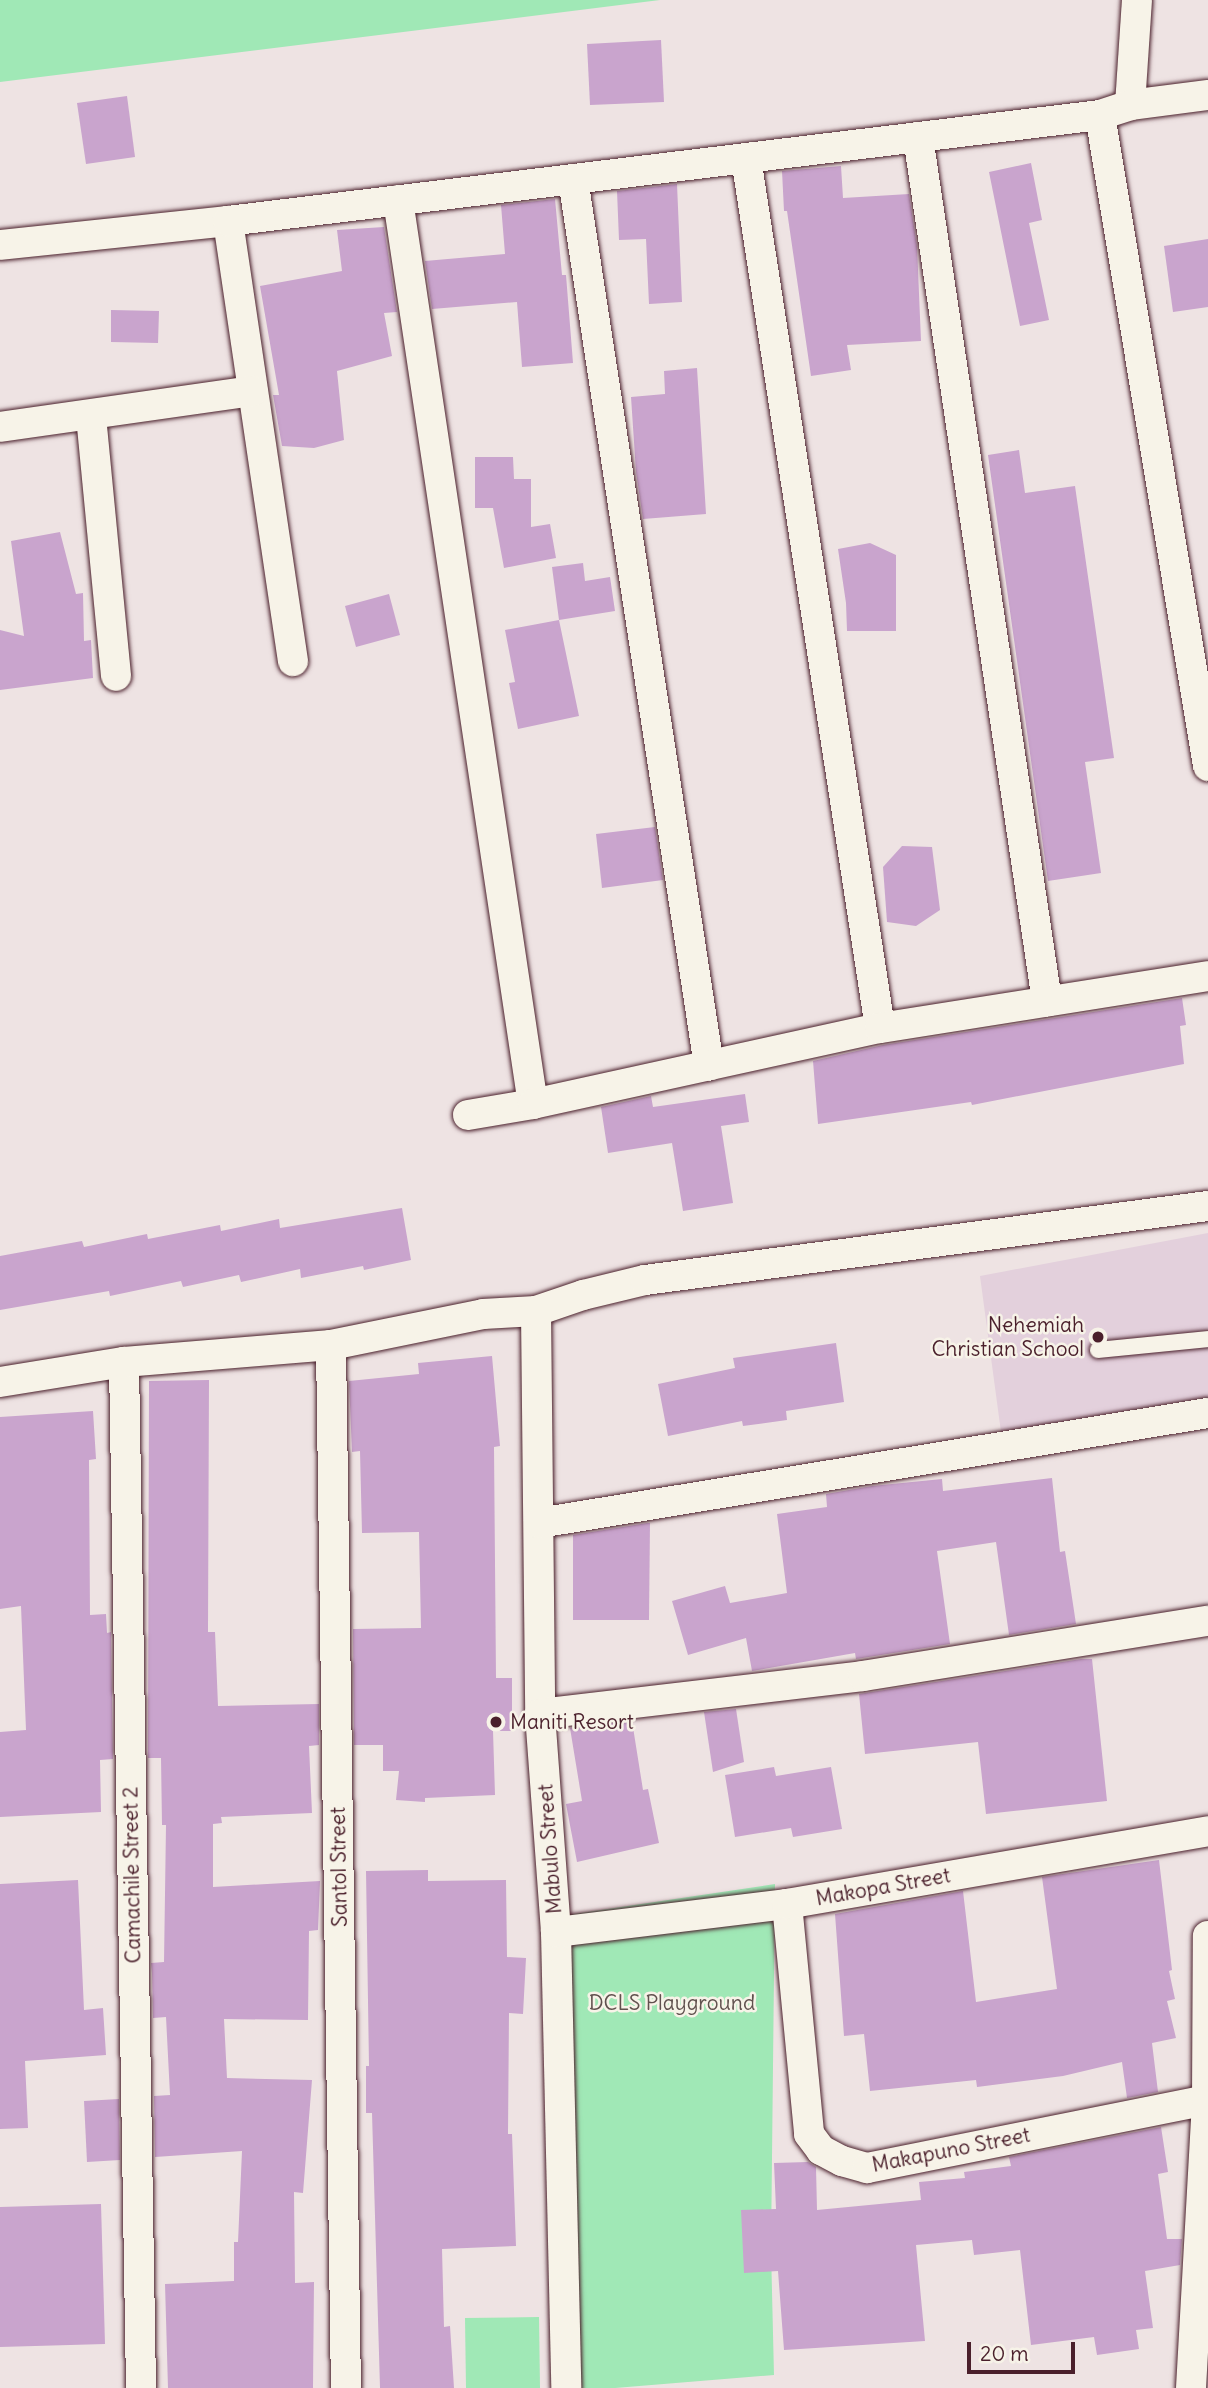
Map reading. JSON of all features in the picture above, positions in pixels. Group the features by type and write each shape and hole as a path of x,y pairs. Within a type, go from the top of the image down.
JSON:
{"street":[{"path":"1130,105 1137,0"},
{"path":"0,245 228,221 1100,115 1130,105 1208,95"},
{"path":"1100,115 1208,766"},
{"path":"918,137 1048,1001"},
{"path":"746,158 880,1028"},
{"path":"573,178 709,1066"},
{"path":"398,200 533,1104"},
{"path":"228,221 293,661"},
{"path":"0,427 252,391"},
{"path":"91,416 116,676"},
{"path":"468,1115 533,1104 880,1028 1208,976"},
{"path":"0,1382 124,1362 331,1345 483,1314 536,1311 615,1286 645,1280 1208,1206"},
{"name":"Mabulo Street","path":"536,1311 540,1714 556,1932 566,2388"},
{"name":"Santol Street","path":"331,1345 346,2388"},
{"name":"Camachile Street 2","path":"124,1362 141,2388"},
{"path":"539,1523 1208,1413"},
{"path":"540,1714 863,1676 1208,1621"},
{"name":"Makopa Street","path":"556,1932 787,1904 1208,1831"},
{"name":"Makapuno Street","path":"787,1904 809,2134 821,2150 842,2161 867,2168 1208,2100"},
{"path":"1191,2388 1208,2100 1208,1936"}],"lane":[{"path":"1098,1350 1208,1339"}],"shaded area":[{"name":"Nehemiah Christian School","path":"1208,1233 1208,1397 1001,1432 980,1276"}],"green space":[{"path":"0,0 660,0 0,82"},
{"name":"DCLS Playground","path":"775,1884 771,2249 774,2375 615,2388 580,2388 567,1915"},
{"path":"539,2317 540,2388 466,2388 465,2318"}],"building":[{"path":"661,40 664,102 590,105 587,44"},
{"path":"127,96 135,157 86,164 77,103"},
{"path":"1031,163 1042,220 1029,223 1049,320 1020,326 989,172"},
{"path":"841,166 843,198 909,194 917,246 921,341 847,345 851,370 811,376 787,211 784,211 782,171"},
{"path":"677,184 682,302 649,304 646,239 619,240 617,191"},
{"path":"555,199 562,275 566,275 573,363 522,367 517,302 432,309 425,261 505,254 501,205"},
{"path":"384,227 397,312 384,313 392,356 337,371 344,440 314,448 282,446 273,395 279,395 260,286 342,271 337,230"},
{"path":"1208,239 1208,307 1173,312 1164,246"},
{"path":"111,310 159,311 158,343 111,342"},
{"path":"697,368 706,514 643,519 636,472 631,397 665,394 664,371"},
{"path":"1019,450 1025,493 1075,486 1114,758 1085,762 1101,873 1048,881 988,455"},
{"path":"475,457 513,457 514,479 531,479 531,527 550,524 556,558 504,568 493,508 475,508"},
{"path":"60,532 76,594 83,593 84,641 91,640 93,678 0,690 0,630 24,636 11,541"},
{"path":"870,543 896,555 896,631 847,631 838,549"},
{"path":"583,563 585,581 610,577 615,611 559,620 552,567"},
{"path":"389,594 400,635 356,647 345,606"},
{"path":"559,620 579,716 518,729 509,683 515,682 505,630"},
{"path":"655,827 663,880 602,888 596,834"},
{"path":"902,846 932,847 940,910 916,926 887,922 883,867"},
{"path":"1182,998 1186,1025 1180,1026 1184,1064 972,1105 971,1102 818,1124 813,1061 883,1045"},
{"path":"745,1094 749,1122 721,1126 733,1203 683,1211 672,1143 608,1153 601,1107 651,1096 653,1107"},
{"path":"402,1208 411,1260 364,1270 363,1266 301,1278 300,1269 241,1282 239,1275 183,1287 181,1281 110,1296 109,1291 0,1310 0,1256 82,1241 84,1247 147,1234 148,1239 220,1225 221,1231 279,1219 280,1228"},
{"path":"836,1343 844,1402 786,1411 787,1420 743,1426 742,1421 668,1436 658,1384 735,1368 733,1358"},
{"path":"492,1356 500,1446 494,1447 496,1678 512,1678 512,1731 493,1731 495,1795 425,1798 425,1802 396,1800 399,1771 383,1771 383,1745 354,1745 353,1629 421,1628 419,1532 362,1533 360,1451 352,1452 349,1381 419,1374 418,1363"},
{"path":"209,1380 208,1632 215,1632 218,1706 319,1704 319,1745 309,1746 312,1813 221,1817 222,1823 213,1824 213,1887 320,1881 318,1930 309,1931 308,2020 224,2019 227,2078 312,2080 303,2193 294,2192 295,2283 314,2282 313,2388 168,2388 165,2284 234,2281 234,2242 238,2242 242,2151 155,2157 154,2096 170,2095 166,2017 153,2018 151,1963 164,1962 166,1825 162,1825 161,1758 148,1758 149,1381"},
{"path":"93,1411 96,1459 89,1460 90,1615 106,1614 107,1633 111,1632 113,1759 100,1760 101,1812 0,1817 0,1732 26,1730 21,1606 0,1609 0,1417"},
{"path":"1052,1478 1060,1552 1065,1551 1076,1624 1009,1635 996,1542 937,1551 950,1644 856,1659 855,1653 752,1671 746,1638 688,1655 672,1601 725,1586 730,1603 787,1593 777,1514 827,1507 826,1494 872,1486 942,1479 943,1491"},
{"path":"650,1523 649,1620 573,1620 573,1535"},
{"path":"1092,1659 1107,1801 986,1814 978,1742 865,1754 859,1694"},
{"path":"736,1709 744,1762 713,1772 704,1712"},
{"path":"632,1721 643,1790 648,1789 659,1843 577,1862 566,1804 582,1801 570,1728"},
{"path":"774,1767 776,1776 831,1767 842,1829 793,1837 791,1828 735,1837 725,1775"},
{"path":"1159,1860 1172,1970 1169,1971 1175,1999 1167,2001 1176,2038 1152,2043 1158,2092 1127,2098 1122,2062 1063,2076 977,2087 976,2080 870,2091 864,2034 844,2036 835,1914 963,1891 976,2002 1057,1989 1042,1877"},
{"path":"428,1870 428,1881 506,1880 507,1957 526,1958 523,2014 509,2013 508,2134 512,2134 516,2246 442,2249 444,2327 450,2326 454,2388 380,2388 372,2113 366,2113 366,2066 369,2066 366,1871"},
{"path":"78,1880 84,2010 103,2008 106,2055 25,2061 28,2128 0,2129 0,1884"},
{"path":"119,2099 120,2160 87,2162 84,2101"},
{"path":"1161,2127 1168,2172 1158,2174 1167,2239 1182,2239 1180,2265 1145,2271 1153,2328 1136,2330 1139,2349 1097,2355 1094,2337 1031,2345 1020,2250 974,2255 972,2240 916,2245 925,2341 784,2350 778,2271 744,2273 741,2210 776,2209 774,2163 808,2162 816,2167 817,2210 921,2200 919,2182 965,2178 964,2172 1011,2166 1009,2157"},
{"path":"101,2204 105,2344 0,2347 0,2207"}],"place":[{"name":"Nehemiah Christian School","path":"1098,1337"},
{"name":"Maniti Resort","path":"496,1722"}]}
